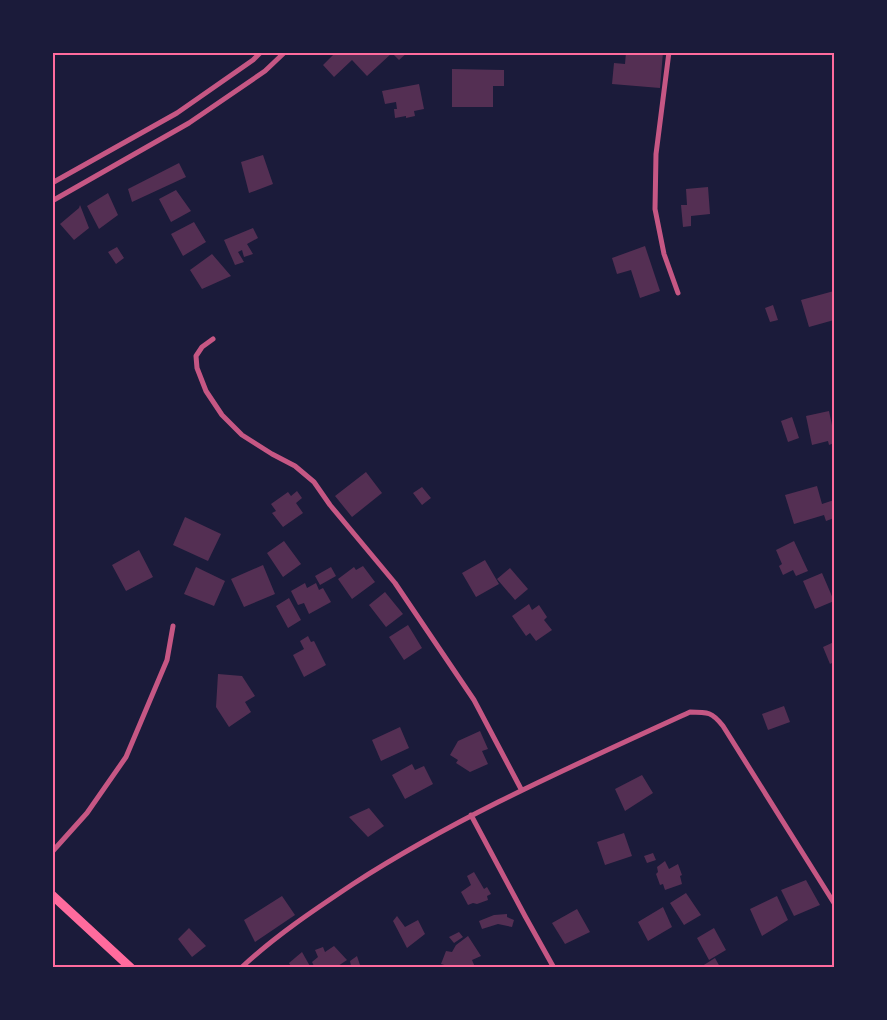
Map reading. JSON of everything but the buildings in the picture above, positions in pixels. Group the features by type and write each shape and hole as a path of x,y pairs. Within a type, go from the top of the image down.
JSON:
{"main road":[{"path":"52,895 131,968"}],"street":[{"path":"52,183 177,113 254,60 261,52"},
{"path":"52,201 189,123 265,71 285,52"},
{"path":"669,52 656,154 655,208 664,254 678,293"},
{"path":"213,339 202,347 196,356 197,368 206,391 222,415 242,435 295,466 314,482 330,505 395,583 474,700 521,789"},
{"path":"52,852 87,813 126,757 167,660 172,626"},
{"path":"241,968 278,936 329,900 396,857 521,789 690,712 714,715 729,734 834,903"},
{"path":"471,815 524,916 554,968"}]}
